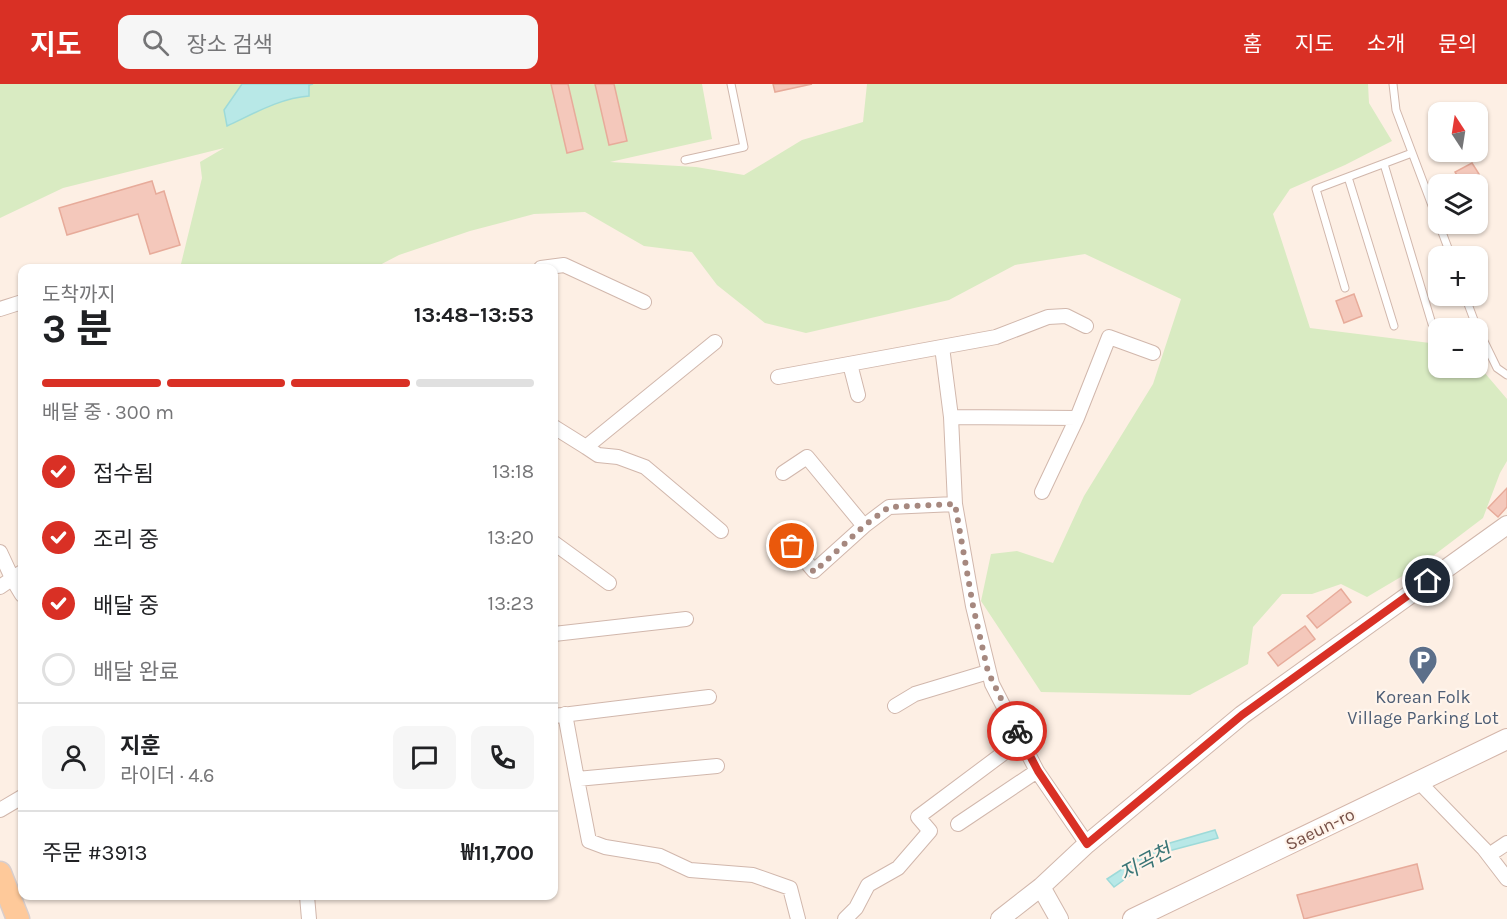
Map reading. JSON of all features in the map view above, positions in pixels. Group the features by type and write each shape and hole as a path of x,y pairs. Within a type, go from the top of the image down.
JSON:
{"main road":[{"name":"Saeun-ro","path":"1133,919 1154,915 1507,739"},
{"path":"0,873 18,919"}],"street":[{"path":"558,266 564,265 644,302"},
{"path":"0,309 18,303"},
{"path":"778,377 996,337 1048,317 1066,316 1086,326"},
{"path":"1042,492 1077,418 1109,338 1153,353"},
{"path":"586,447 715,342"},
{"path":"942,346 951,417 955,504 973,606 988,672 1038,771 1087,844"},
{"path":"850,364 858,395"},
{"path":"951,417 1077,418"},
{"path":"558,430 598,455 618,457 645,467 721,531"},
{"path":"783,473 807,457 864,526"},
{"path":"792,546 814,572 864,526 889,507 955,504"},
{"path":"1000,919 1041,887 1087,844 1242,715 1507,525"},
{"path":"558,546 609,583"},
{"path":"0,552 18,576 0,587"},
{"path":"558,634 686,620"},
{"path":"895,706 915,694 988,672"},
{"path":"709,697 560,715 577,779 589,841 605,847 660,856 690,870 753,875 777,882 790,888 798,919"},
{"path":"845,919 856,908 868,885 898,868 930,831 918,817 1021,740"},
{"path":"577,779 717,766"},
{"path":"958,824 1038,771"},
{"path":"1419,782 1489,855 1507,879"},
{"path":"0,810 18,799"},
{"path":"1489,855 1507,843"},
{"path":"1041,887 1059,919"},
{"path":"307,900 309,919"}],"lane":[{"path":"685,160 744,147 731,84"},
{"path":"1393,84 1396,110 1447,246"},
{"path":"1345,288 1316,189 1412,153"},
{"path":"1384,164 1430,318"},
{"path":"1348,177 1394,326"},
{"path":"1488,350 1497,368 1507,375"}],"green space":[{"path":"0,84 702,84 712,139 610,162 696,167 744,175 802,140 863,122 867,84 1368,84 1369,103 1392,141 1290,189 1273,214 1310,328 1428,343 1428,378 1488,377 1507,399 1507,461 1483,518 1421,565 1367,597 1341,584 1312,594 1282,594 1253,627 1248,664 1190,695 1041,692 981,601 991,554 1017,551 1053,563 1084,496 1153,384 1181,299 1085,254 1015,265 949,300 806,333 765,323 717,285 692,252 644,246 585,212 534,214 470,231 399,255 382,264 181,264 202,178 200,162 224,148 63,188 0,218"}],"water":[{"path":"242,84 313,84 309,85 309,96 277,103 227,126 224,110"},
{"name":"지곡천","path":"1215,830 1218,838 1161,853 1114,887 1107,879 1156,847"}],"building":[{"path":"551,84 568,84 583,149 567,153"},
{"path":"595,84 614,84 627,141 609,145"},
{"path":"773,84 812,84 775,92"},
{"path":"1472,163 1479,174 1456,174 1455,172"},
{"path":"152,181 156,194 164,191 180,245 150,254 138,214 67,235 59,208"},
{"path":"1354,294 1362,316 1344,323 1336,301"},
{"path":"1507,488 1507,507 1498,517 1488,508"},
{"path":"1341,589 1351,602 1317,628 1307,616"},
{"path":"1305,626 1315,639 1278,666 1268,653"},
{"path":"1417,864 1423,889 1304,919 1297,895"}],"way so far":[{"path":"792,546 814,572 864,526 889,507 955,504 973,606 988,672 1017,731"}],"place":[{"name":"Korean Folk Village Parking Lot","path":"1423,686"}],"route":[{"path":"1017,731 1038,771 1087,844 1242,715 1428,581"}]}
